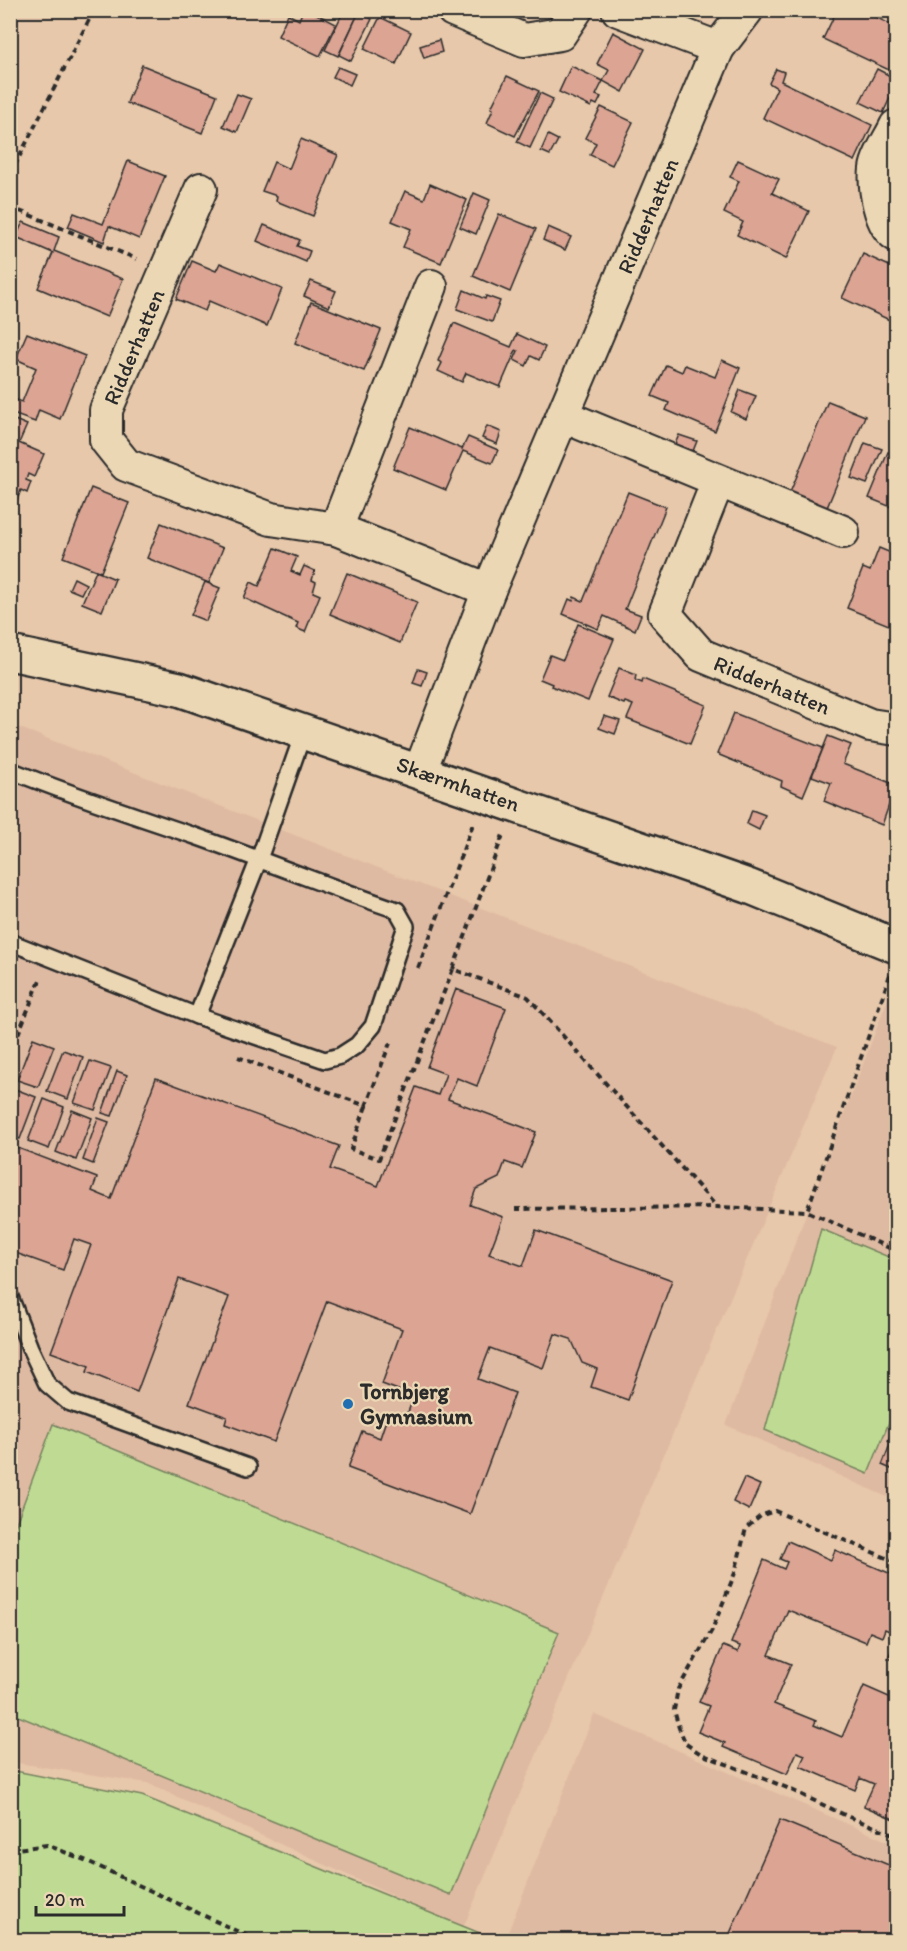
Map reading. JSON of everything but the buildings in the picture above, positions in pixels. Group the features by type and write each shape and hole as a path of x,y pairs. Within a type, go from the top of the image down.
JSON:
{"street":[{"path":"453,10 524,40 560,34 576,10"},
{"path":"618,10 718,48"},
{"name":"Ridderhatten","path":"420,771 489,590 718,48 747,10"},
{"path":"897,126 876,167 878,204 890,231 897,235"},
{"name":"Ridderhatten","path":"201,189 106,410 106,440 126,465 271,519 336,529 489,590"},
{"path":"336,529 431,286"},
{"path":"563,416 843,531"},
{"name":"Ridderhatten","path":"718,481 664,614 701,656 870,725 897,729"},
{"name":"Skærmhatten","path":"10,653 179,689 304,731 748,886 895,957"}],"lane":[{"path":"196,1016 259,859 304,731"},
{"path":"10,770 112,809 259,859 397,910 406,926 373,1026 357,1045 340,1056 326,1060 196,1016 10,942"},
{"path":"10,1296 47,1384 68,1402 248,1467"}],"path":[{"path":"10,175 94,10"},
{"path":"10,207 166,271"},
{"path":"392,1039 351,1149 379,1159 453,969 499,799"},
{"path":"417,972 499,799"},
{"path":"807,1211 895,957"},
{"path":"453,969 528,997 717,1207"},
{"path":"10,1054 40,980 30,976"},
{"path":"236,1056 366,1106"},
{"path":"515,1209 717,1207 807,1211 897,1251"},
{"path":"897,1562 775,1511 762,1515 746,1528 735,1573 712,1630 678,1689 674,1710 678,1728 686,1744 701,1754 897,1835"},
{"path":"10,1850 47,1845 256,1941"}],"shaded area":[{"name":"Tornbjerg Gymnasium","path":"10,724 837,1047 463,1928 147,1783 11,1762"},
{"path":"896,977 896,1501 726,1425"},
{"path":"594,1714 896,1845 896,1940 505,1940"}],"green space":[{"path":"821,1229 896,1260 896,1405 868,1474 765,1430"},
{"path":"53,1424 559,1632 451,1895 11,1713 11,1537"},
{"path":"10,1770 142,1796 497,1940 11,1940"}],"place":[{"name":"Tornbjerg Gymnasium","path":"348,1404"}]}
